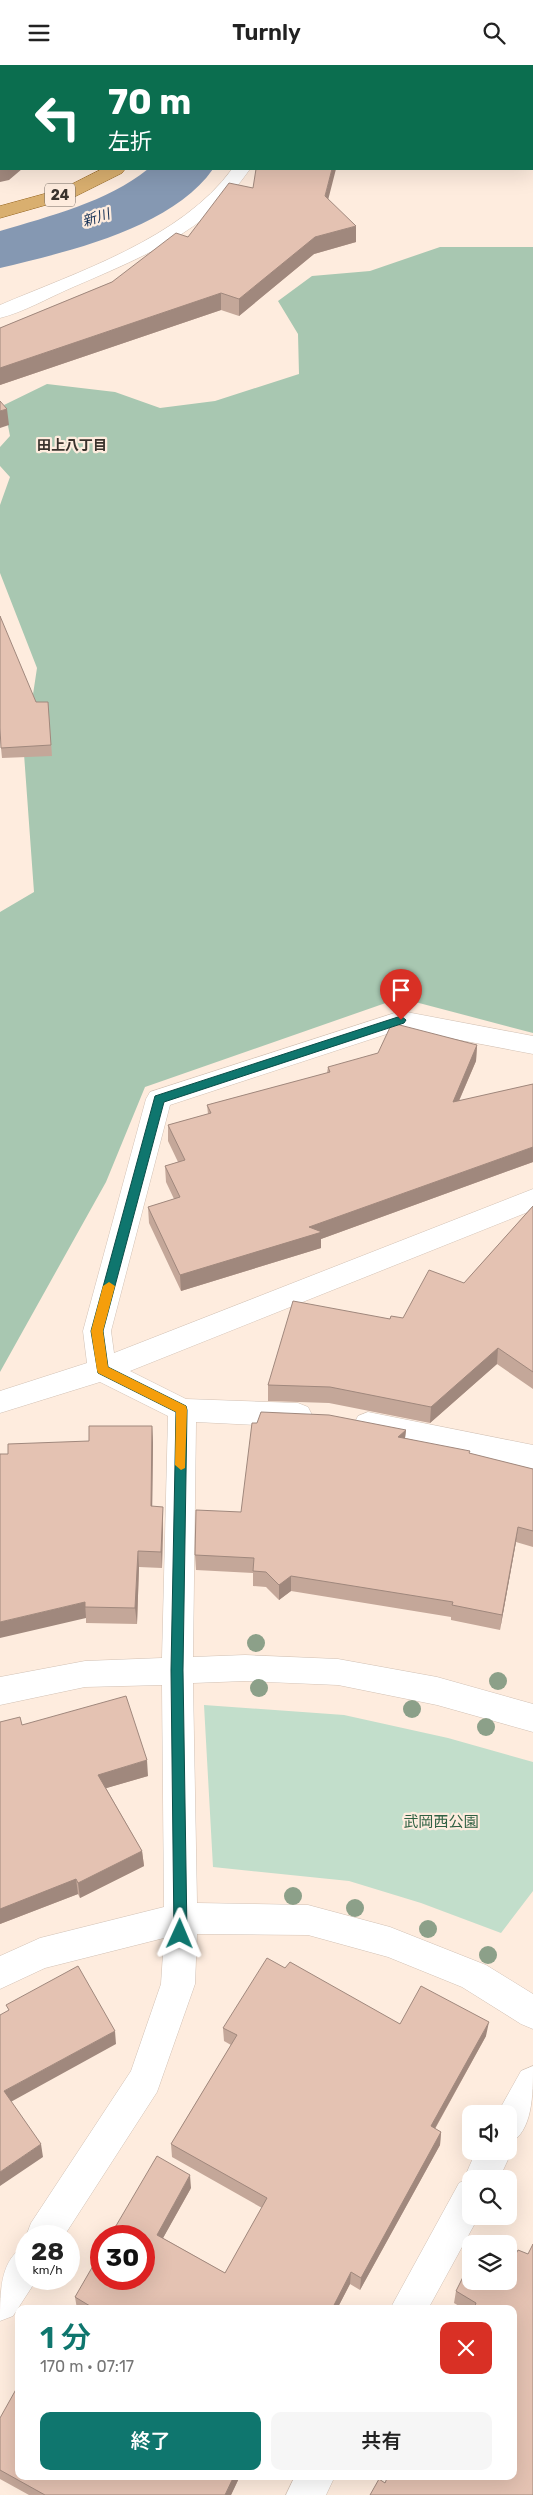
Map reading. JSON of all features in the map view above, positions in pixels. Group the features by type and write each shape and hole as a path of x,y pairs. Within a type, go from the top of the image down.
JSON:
{"main road":[{"name":"24","path":"0,211 68,193 114,170"}],"street":[{"path":"0,312 166,238 201,214 229,188 240,170"},
{"path":"102,1370 97,1331 159,1099 401,1020 533,1045"},
{"path":"0,1402 102,1370 533,1199"},
{"path":"102,1370 182,1410 333,1418 533,1457"},
{"path":"51,2225 145,2080 178,1983 181,1918 177,1670 182,1410"},
{"path":"0,1691 85,1674 245,1668 338,1672 436,1691 533,1718"},
{"path":"0,1973 40,1954 181,1918 308,1920 390,1943 474,1976 533,2013"},
{"path":"517,2112 533,2083"},
{"path":"410,2305 462,2211"},
{"path":"0,2303 15,2280"},
{"path":"306,2495 314,2480"}],"green space":[{"path":"440,247 533,247 533,1033 400,998 145,1087 106,1182 0,1372 0,912 34,892 24,754 37,668 0,573 0,505 10,477 0,466 0,447 10,436 4,405 47,384 115,392 160,408 215,401 299,374 298,334 278,301 312,276 370,271"},
{"name":"武岡西公園","path":"204,1705 344,1715 448,1738 533,1762 533,1891 501,1933 421,1903 349,1881 213,1867"}],"building":[{"path":"256,170 332,170 325,196 356,226 315,237 239,299 221,293 0,368 0,328 112,282 176,233 188,237 229,183 253,188"},
{"path":"0,401 7,409 0,411"},
{"path":"0,616 36,702 48,702 51,745 1,748"},
{"path":"392,1023 477,1045 453,1102 533,1084 533,1147 309,1227 322,1232 180,1275 148,1207 180,1197 165,1166 185,1160 168,1125 211,1113 207,1105 330,1072 328,1067 378,1053"},
{"path":"533,1206 533,1372 498,1348 431,1407 330,1387 268,1385 293,1301 390,1319 391,1316 403,1318 429,1270 464,1283"},
{"path":"261,1412 329,1415 406,1430 398,1437 470,1451 469,1453 533,1469 533,1531 518,1527 502,1615 452,1605 453,1602 291,1576 279,1585 266,1572 253,1571 254,1558 195,1555 196,1510 241,1512 252,1423 257,1423"},
{"path":"89,1426 152,1426 151,1506 163,1507 161,1552 138,1551 135,1608 85,1607 85,1602 0,1622 0,1454 8,1454 8,1444 89,1441"},
{"path":"126,1696 147,1760 98,1775 142,1851 78,1883 76,1879 0,1909 0,1722 20,1717 22,1725"},
{"path":"267,1958 285,1968 290,1962 400,2024 421,1986 489,2022 431,2126 441,2132 361,2278 351,2272 334,2305 88,2305 75,2297 90,2271 90,2290 155,2290 155,2225 116,2225 157,2156 190,2175 157,2235 225,2273 267,2198 171,2144 237,2035 223,2028"},
{"path":"78,1966 115,2031 4,2091 41,2144 0,2172 0,2015 9,2010 6,2005"},
{"path":"533,2244 533,2495 370,2495 378,2480 385,2483 386,2480 517,2480 517,2305 475,2305 476,2303 456,2291 462,2279 462,2290 517,2290 518,2250 528,2254"},
{"path":"15,2391 15,2478 0,2470 0,2418"},
{"path":"18,2480 232,2480 225,2495 45,2495"}],"waterway":[{"name":"新川","path":"0,250 71,229 124,208 168,183 182,170"}],"slow traffic":[{"path":"109,1286 97,1331 102,1370 182,1410 181,1465"}],"district":[{"name":"田上八丁目","path":"72,445"}],"route":[{"path":"180,1934 177,1670 182,1410 102,1370 97,1331 159,1099 401,1020"}]}
